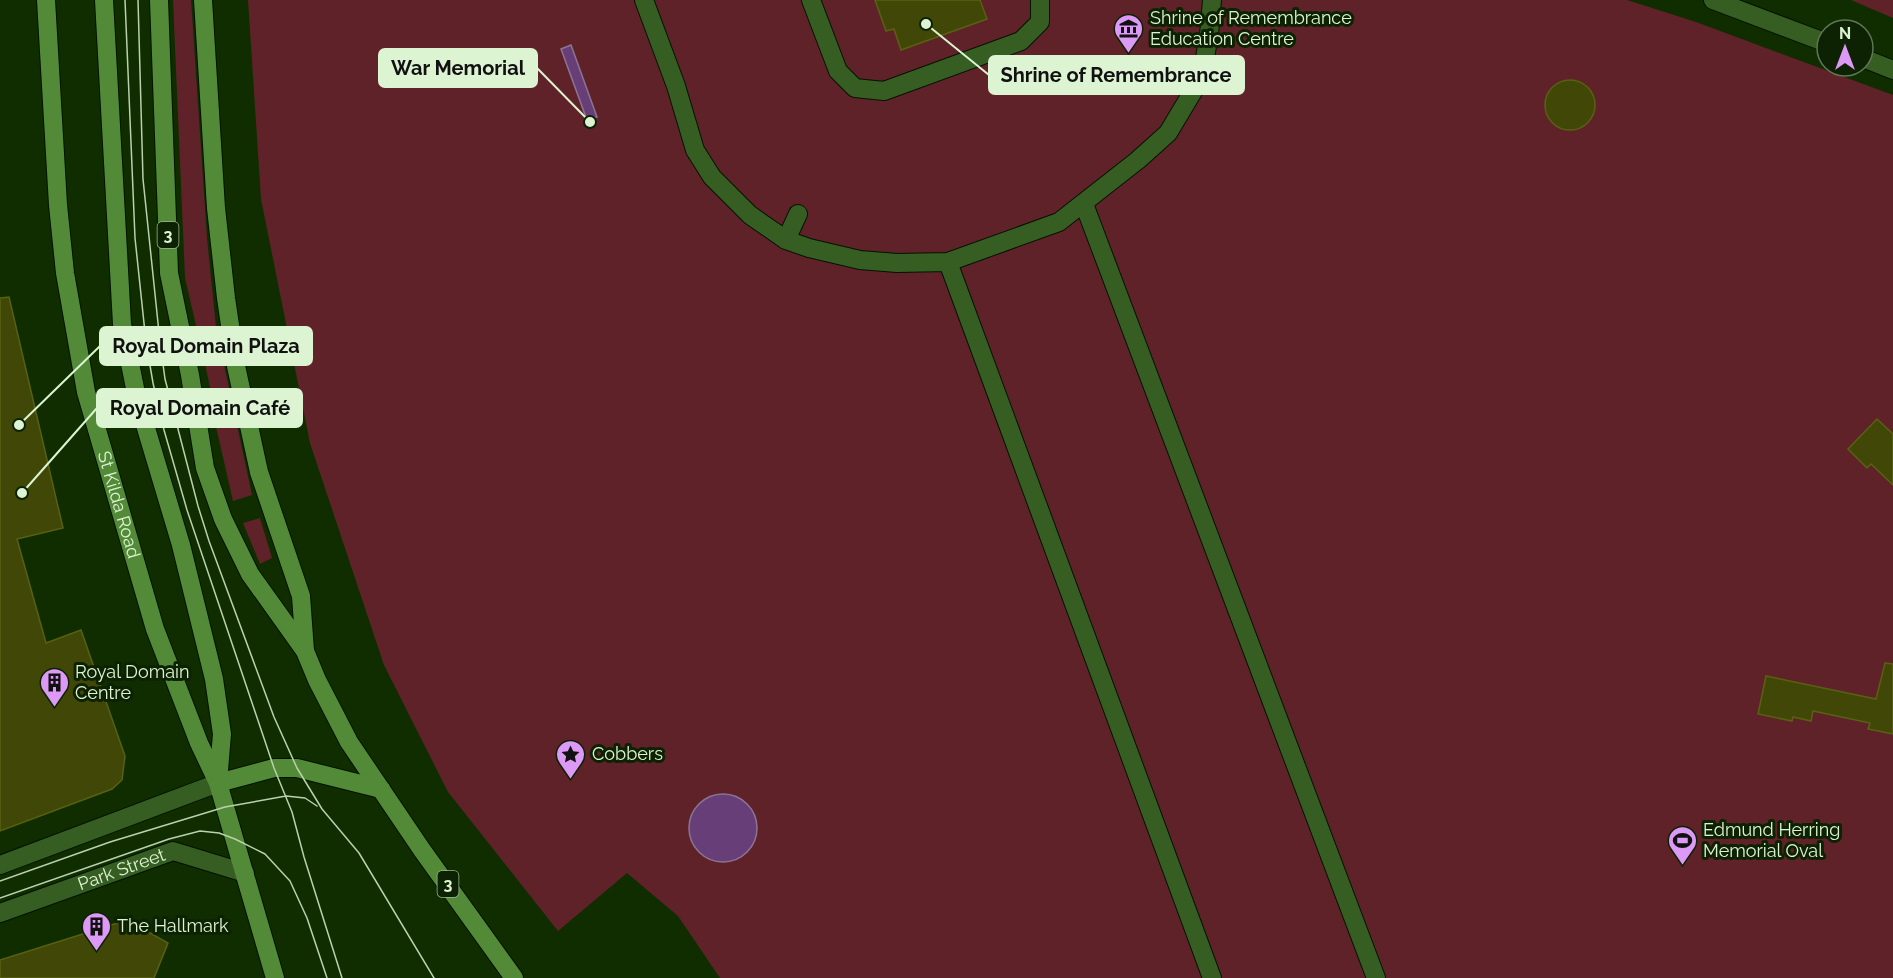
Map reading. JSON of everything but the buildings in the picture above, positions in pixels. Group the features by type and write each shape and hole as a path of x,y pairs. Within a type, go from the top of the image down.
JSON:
{"main road":[{"name":"St Kilda Road","path":"46,0 58,204 64,261 86,392 155,629 199,742 218,783 276,978"},
{"name":"St Kilda Road","path":"104,0 122,324 137,398 182,545 214,679 222,734 218,783"},
{"name":"3","path":"159,0 169,273 190,375 205,468 223,519 250,574 305,651 317,680 350,742 514,978"},
{"path":"203,0 216,208 236,366 259,472 301,596 305,651"},
{"path":"218,783 274,768 297,768 381,789"}],"street":[{"path":"644,0 676,86 695,150 712,177 750,215 786,240 808,248 860,260 897,263 948,262 1059,222 1138,160 1168,133 1195,88 1204,63 1212,0"},
{"path":"811,0 838,71 855,88 884,91 1021,41 1040,22 1040,0"},
{"path":"1713,0 1815,38"},
{"path":"1875,63 1893,70"},
{"path":"1169,78 1195,88"},
{"path":"1084,204 1376,978"},
{"path":"786,240 798,214"},
{"path":"948,262 1212,978"},
{"path":"0,865 218,783"},
{"name":"Park Street","path":"0,914 173,851 245,873"}],"shaded area":[{"path":"173,0 191,0 207,238 216,327 252,495 233,501 185,278"},
{"path":"248,0 1627,0 1696,22 1815,66 1815,78 1847,78 1893,95 1893,978 720,978 678,916 627,873 558,931 448,792 384,665 310,443 261,199"},
{"path":"1851,0 1893,0 1893,18"},
{"path":"571,45 597,117 587,120 561,49"},
{"path":"260,518 272,558 260,564 243,523"},
{"path":"723,794 736,797 747,804 754,815 757,828 754,841 747,852 736,859 723,862 710,859 699,852 692,841 689,828 692,815 699,804 710,797"}],"tram line":[{"path":"125,0 135,238 146,342 153,383 187,510 274,768 292,812 342,978"},
{"path":"138,0 143,179 160,342 165,379 198,506 274,717 297,768 322,809 359,853 434,978"},
{"path":"0,881 110,842 225,807 286,796 305,798 317,806"},
{"path":"0,898 169,839 200,831 219,833 265,854 290,881 307,918 327,978"}],"place":[{"name":"Shrine of Remembrance","path":"926,24"},
{"name":"Shrine of Remembrance Education Centre","path":"1129,54"},
{"name":"War Memorial","path":"590,122"},
{"name":"Royal Domain Plaza","path":"19,425"},
{"name":"Royal Domain Café","path":"22,493"},
{"name":"Royal Domain Centre","path":"54,708"},
{"name":"Cobbers","path":"571,780"},
{"name":"Edmund Herring Memorial Oval","path":"1682,866"},
{"name":"The Hallmark","path":"96,952"}]}
